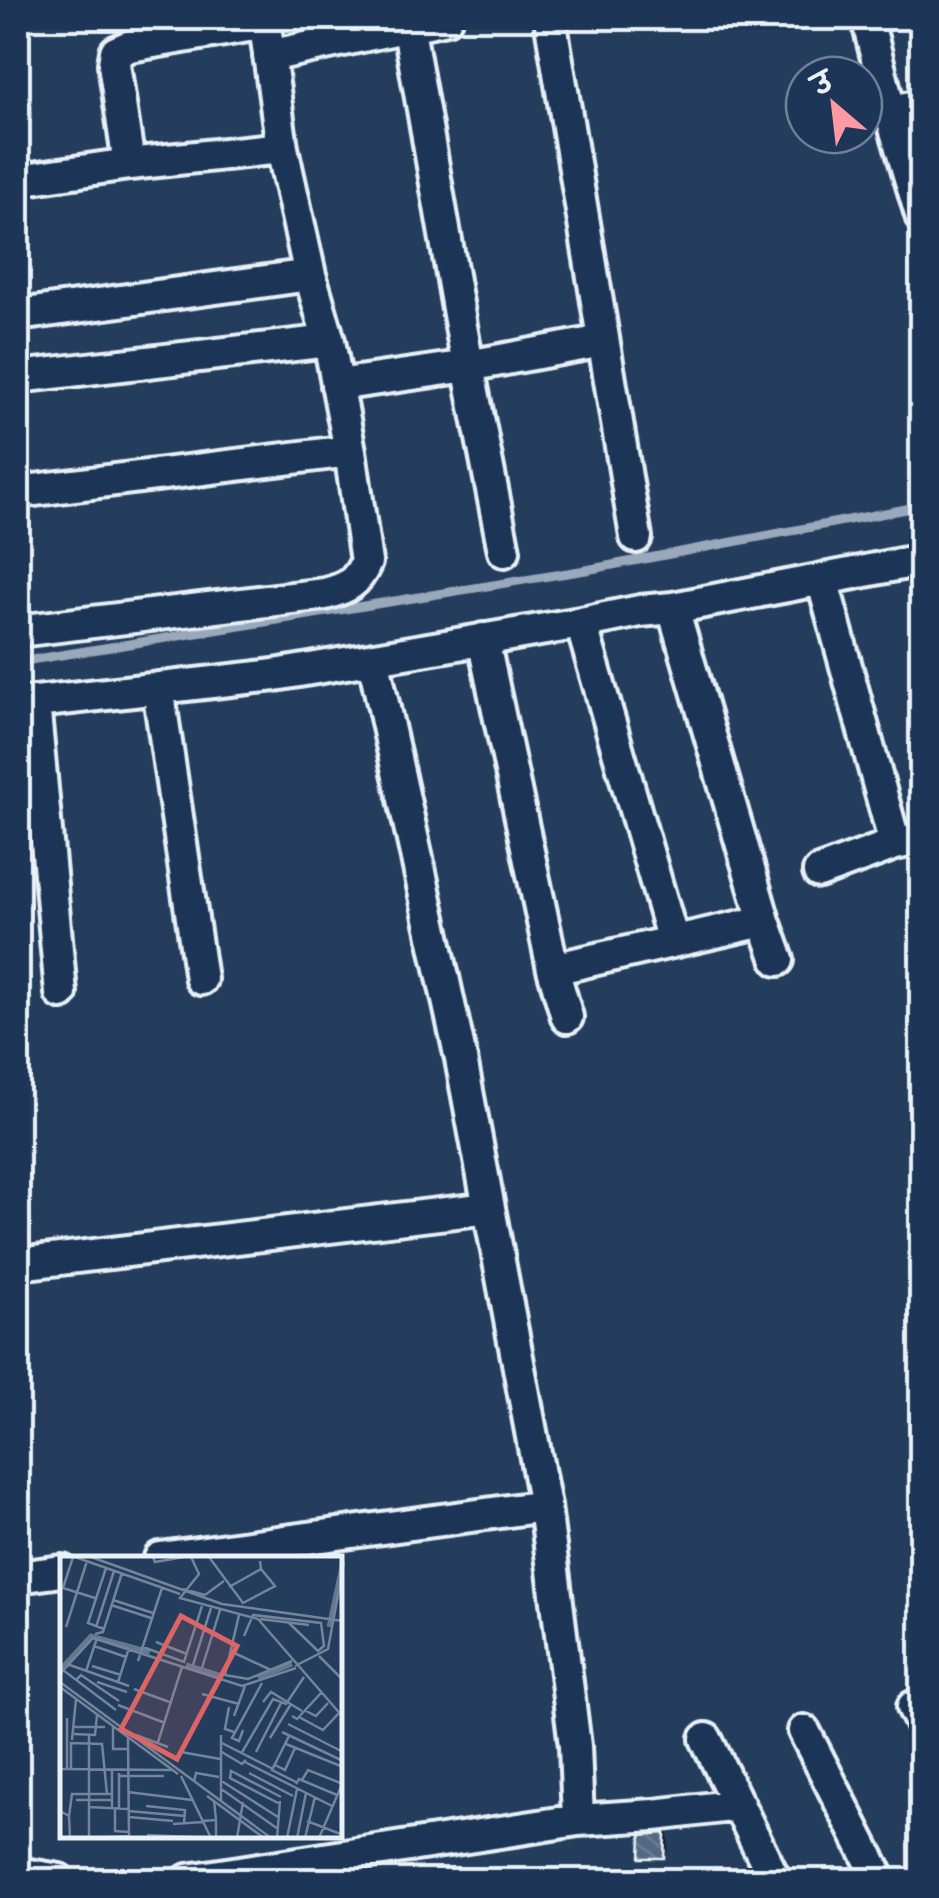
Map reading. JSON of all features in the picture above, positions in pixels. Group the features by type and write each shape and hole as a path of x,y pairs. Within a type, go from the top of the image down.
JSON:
{"street":[{"path":"269,56 408,21 446,18"},
{"path":"550,18 636,537"},
{"path":"867,18 922,218"},
{"path":"18,630 342,590 359,578 366,562 330,342 310,275 282,148 265,20 116,52 114,64 128,164"},
{"path":"408,21 504,551"},
{"path":"890,110 922,105"},
{"path":"18,180 282,148"},
{"path":"18,315 310,275"},
{"path":"338,384 468,366 603,341"},
{"path":"18,377 330,342"},
{"path":"18,492 350,451"},
{"path":"61,994 26,703 275,675 673,608 922,560"},
{"path":"819,872 908,841 822,578"},
{"path":"673,608 778,960"},
{"path":"581,623 673,941"},
{"path":"483,639 553,970 567,1017"},
{"path":"373,658 461,1060 545,1506 575,1746 578,1820"},
{"path":"158,688 201,978"},
{"path":"553,970 764,921"},
{"path":"18,1264 489,1208"},
{"path":"175,1556 545,1506"},
{"path":"18,1577 60,1571"},
{"path":"804,1732 880,1880"},
{"path":"706,1739 775,1880"},
{"path":"188,1880 578,1820 739,1805"},
{"path":"18,1873 59,1880"}],"building":[{"path":"665,1833 664,1858 640,1858 641,1835"}],"waterway":[{"path":"18,662 586,570 922,506"}]}
